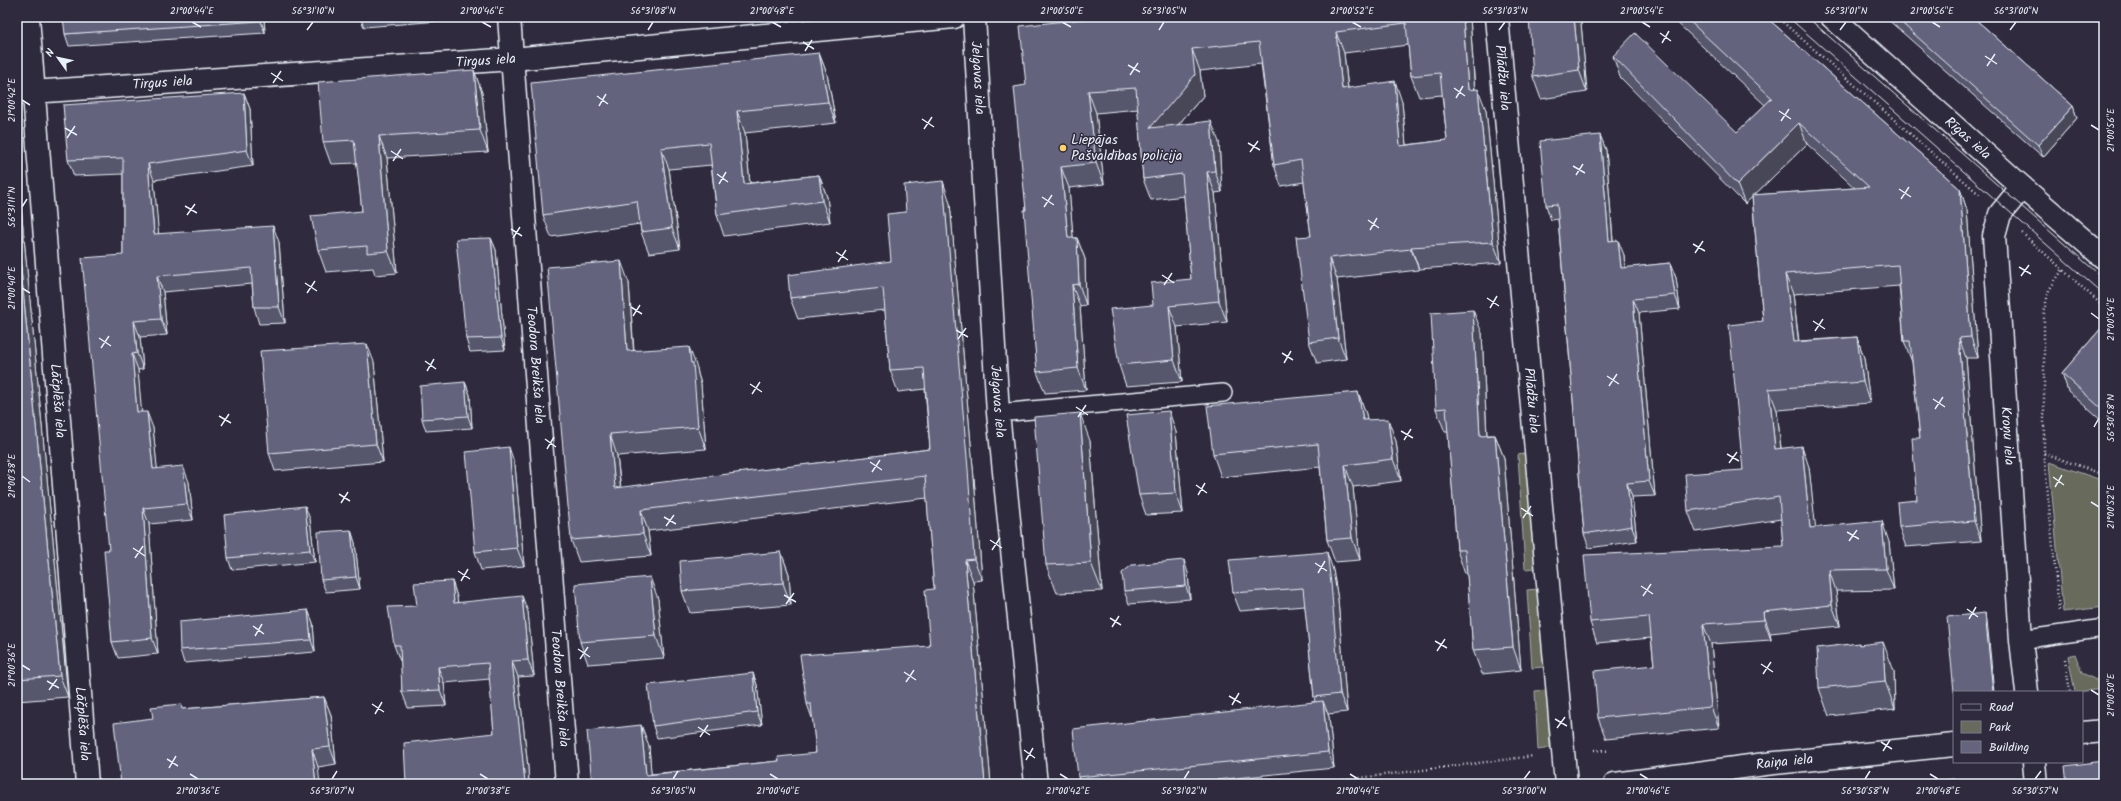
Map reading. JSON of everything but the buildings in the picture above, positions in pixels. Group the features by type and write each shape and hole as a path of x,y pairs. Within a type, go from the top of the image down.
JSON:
{"street":[{"name":"Lāčplēša iela","path":"28,17 26,92 87,784"},
{"name":"Teodora Breikša iela","path":"509,17 567,784"},
{"name":"Tirgus iela","path":"26,92 513,58 954,17"},
{"name":"Jelgavas iela","path":"974,17 998,414 1036,784"},
{"name":"Pīlādžu iela","path":"1497,17 1566,784"},
{"name":"Rīgas iela","path":"1832,17 2022,188 2104,258"},
{"name":"Kroņu iela","path":"2022,188 2000,214 1994,236 2022,640 2027,691"},
{"path":"2083,733 2104,731"},
{"name":"Raiņa iela","path":"1615,784 1765,764 1953,745"},
{"path":"2034,763 2036,784"}],"lane":[{"path":"998,414 1223,393"},
{"path":"2022,640 2104,628"}],"path":[{"path":"1777,17 2063,269 2104,307"},
{"path":"2063,269 2049,290 2044,311 2044,453 2062,634 2070,691"},
{"path":"2044,453 2104,475"},
{"path":"1594,750 1609,751"},
{"path":"1312,784 1534,756"}],"green space":[{"path":"1528,453 1535,568 1525,569 1518,455"},
{"path":"2049,462 2104,481 2104,607 2063,612"},
{"path":"1538,589 1544,667 1532,668 1527,590"},
{"path":"2075,654 2082,673 2096,680 2104,680 2104,689 2075,691 2068,656"},
{"path":"1547,690 1550,748 1538,750 1535,691"}],"tram line":[{"path":"1788,17 2104,295"},
{"path":"1807,17 2104,279"}],"place":[{"name":"Liepājas Pašvaldības policija","path":"1063,148"}]}
